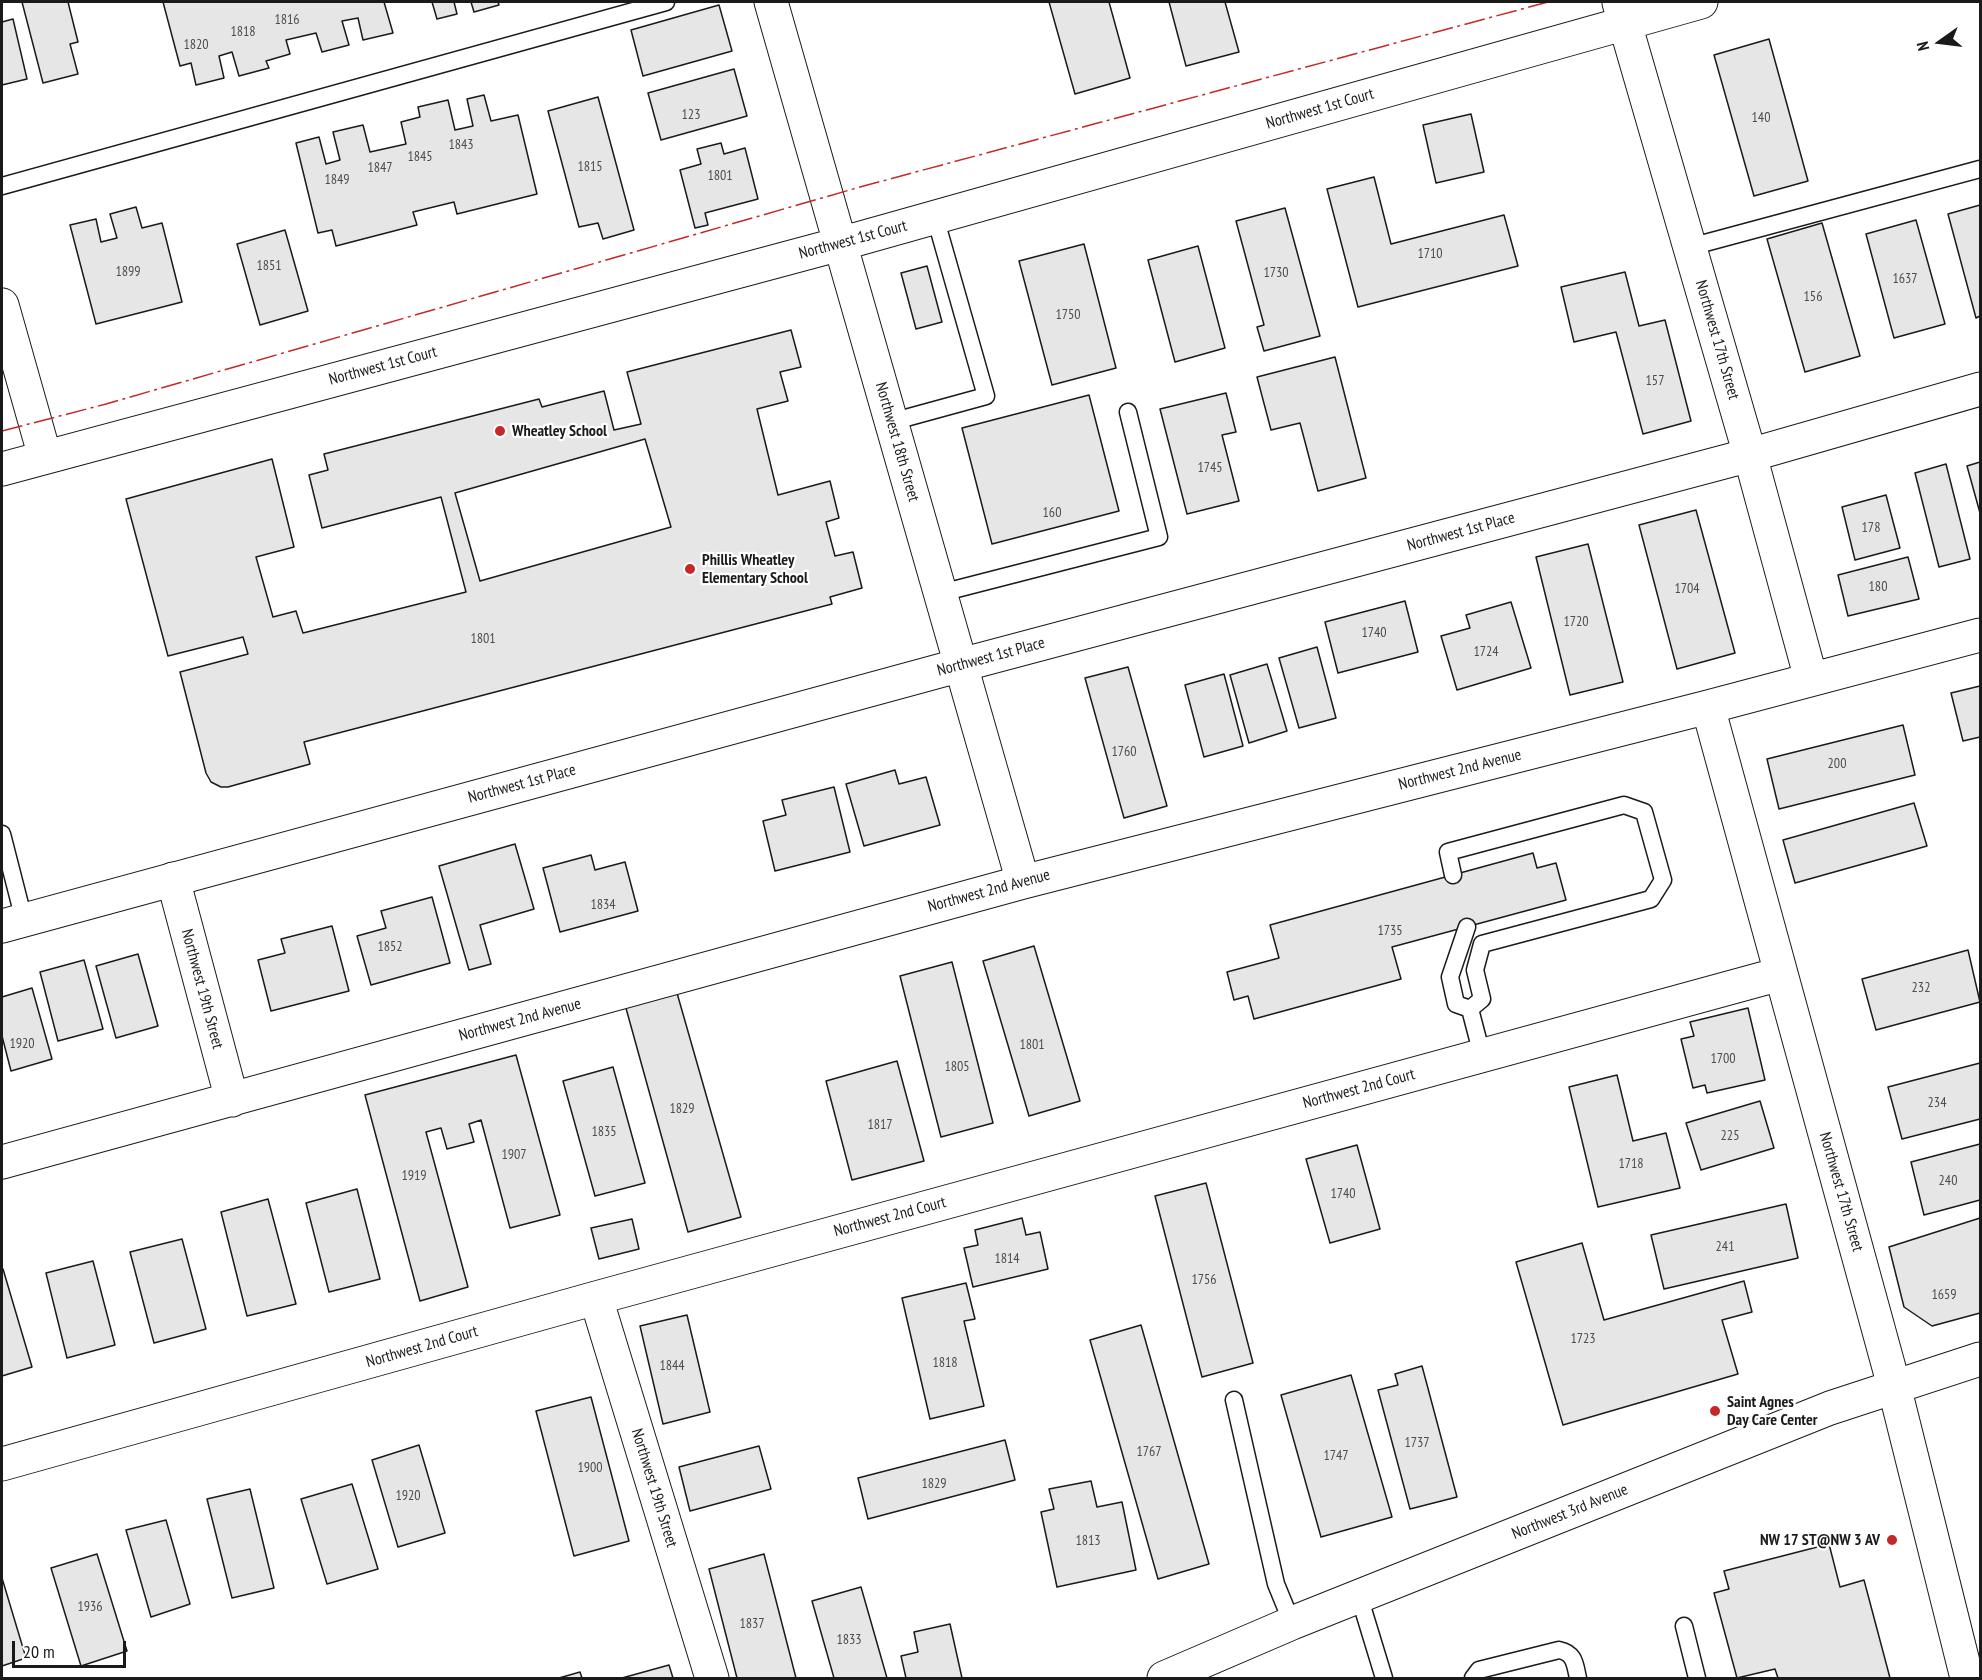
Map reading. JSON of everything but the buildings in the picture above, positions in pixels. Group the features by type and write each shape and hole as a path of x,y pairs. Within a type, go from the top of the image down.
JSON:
{"street":[{"name":"Northwest 18th Street","path":"771,2 1023,882"},
{"name":"Northwest 1st Court","path":"2,469 840,244 1622,12 1701,2"},
{"name":"Northwest 17th Street","path":"1622,12 1750,455 1811,679"},
{"path":"2,305 45,457"},
{"name":"Northwest 1st Place","path":"13,923 961,665 1750,455 1980,389"},
{"name":"Northwest 2nd Avenue","path":"2,1162 1023,882 1708,707 1980,634"},
{"name":"Northwest 17th Street","path":"1708,707 1894,1386 1966,1678"},
{"name":"Northwest 19th Street","path":"173,879 232,1100"},
{"name":"Northwest 2nd Court","path":"2,1464 596,1298 1780,974"},
{"name":"Northwest 19th Street","path":"596,1298 712,1678"},
{"name":"Northwest 3rd Avenue","path":"1164,1678 1292,1623 1830,1408 1980,1359"}],"lane":[{"path":"2,186 666,2"},
{"path":"1690,247 1980,170"},
{"path":"891,422 986,396 935,217"},
{"path":"940,593 1159,537 1128,412"},
{"path":"1454,875 1448,852 1624,805 1644,812 1663,880 1651,899 1482,944"},
{"path":"2,834 13,923"},
{"path":"1470,1009 1456,1004 1449,976 1467,927 1482,944"},
{"path":"1470,1009 1482,999 1475,970 1482,944"},
{"path":"1470,1009 1482,1055"},
{"path":"1234,1400 1276,1584 1292,1623"},
{"path":"1359,1596 1384,1678"},
{"path":"1684,1626 1697,1678"},
{"path":"1473,1678 1479,1670 1559,1650 1568,1651 1572,1655 1578,1678"}],"power":[{"path":"2,431 106,404 860,187 1548,2"}],"place":[{"name":"Wheatley School","path":"500,431"},
{"name":"Phillis Wheatley Elementary School","path":"690,569"},
{"name":"Saint Agnes Day Care Center","path":"1715,1411"},
{"name":"NW 17 ST@NW 3 AV","path":"1892,1540"}]}
